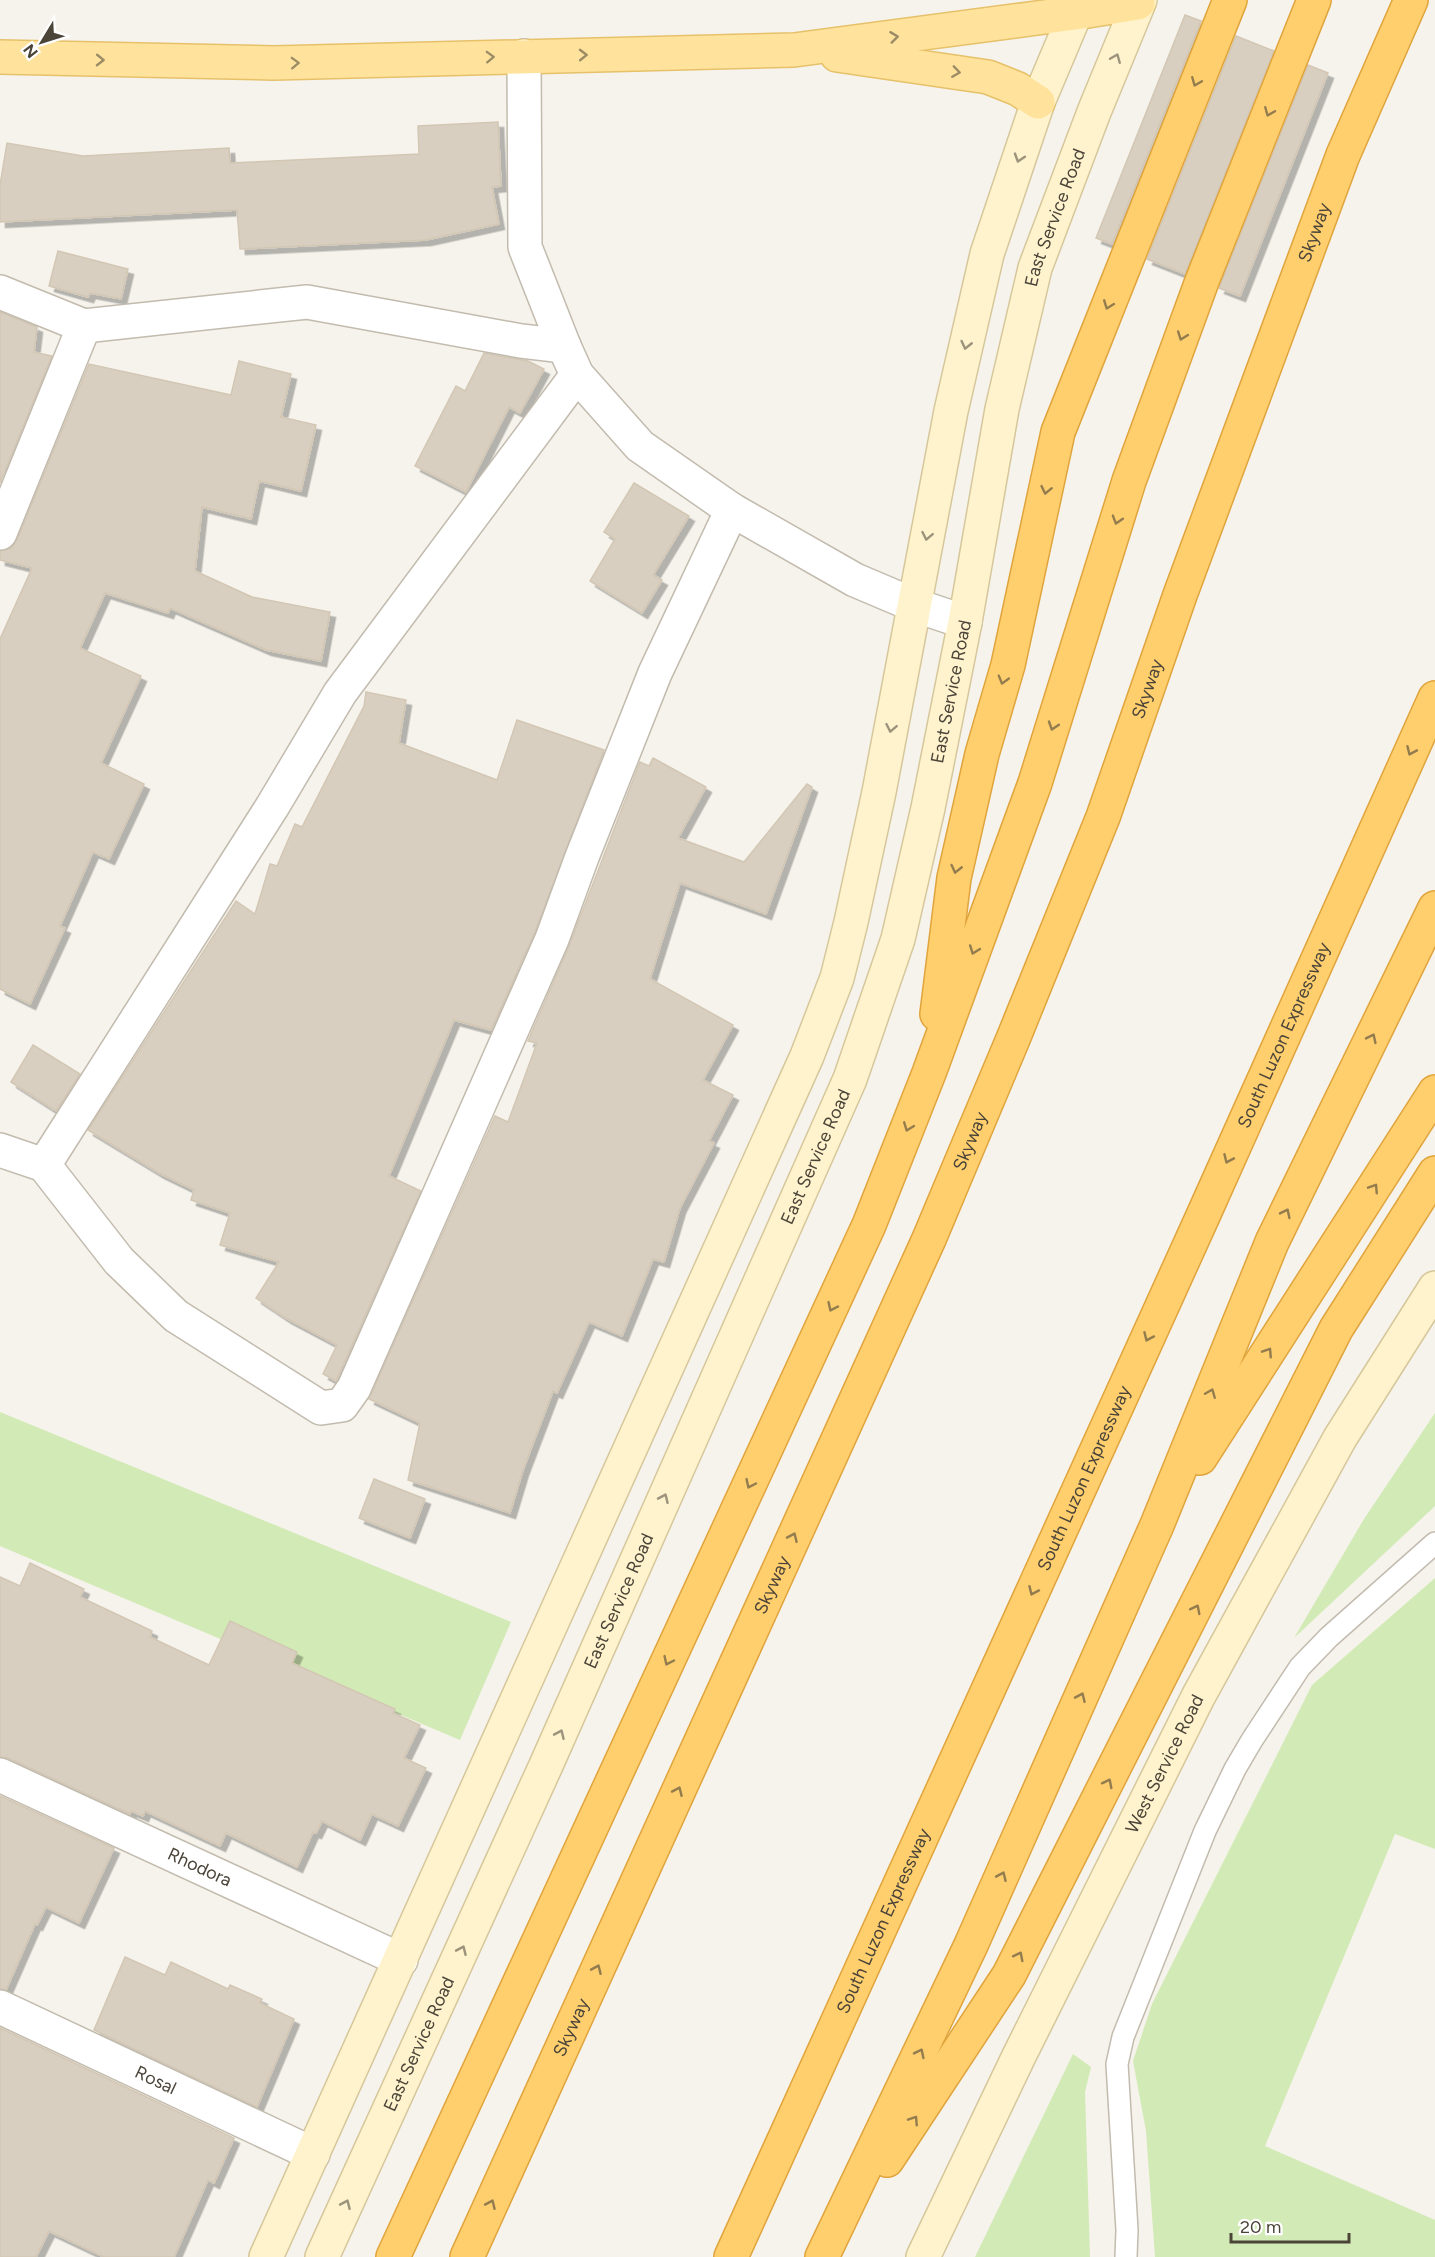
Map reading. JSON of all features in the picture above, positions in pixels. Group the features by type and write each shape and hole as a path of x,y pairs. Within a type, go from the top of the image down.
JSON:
{"highway":[{"path":"930,1073 954,878 982,754 1008,665 1058,432 1230,0"},
{"path":"393,2257 869,1225 930,1073 1035,783 1129,481 1202,281 1314,0"},
{"name":"Skyway","path":"467,2257 929,1239 1013,1039 1103,817 1180,595 1343,155 1411,0"},
{"name":"South Luzon Expressway","path":"731,2257 1435,698"},
{"path":"823,2257 971,1945 1157,1525 1272,1242 1435,908"},
{"path":"1157,1525 1435,1092"},
{"path":"823,2257 1010,1975 1336,1329 1435,1173"}],"main road":[{"path":"0,57 274,63 794,50 1078,7 1139,1"},
{"name":"East Service Road","path":"322,2257 547,1763 850,1079 898,939 928,808 965,622 1002,409 1035,268 1139,1"},
{"path":"266,2257 807,1056 837,978 879,792 951,411 987,254 1038,102 1078,7"},
{"path":"794,50 988,77 1011,86 1038,102"},
{"name":"West Service Road","path":"923,2257 1018,2058 1198,1697 1340,1438 1435,1288"},
{"path":"499,1744 547,1763"}],"street":[{"path":"524,56 525,247 577,375 640,446 732,510 855,580 914,605 965,622"},
{"path":"0,292 84,326 307,302 510,339 564,346"},
{"path":"0,533 84,326"},
{"path":"44,1165 272,807 340,693 577,375"},
{"path":"0,1150 44,1165 119,1261 176,1316 321,1408 342,1405 354,1388 552,939 655,673 732,510"},
{"name":"Rhodora","path":"0,1775 401,1960"},
{"name":"Rosal","path":"0,2007 313,2154"}],"lane":[{"path":"1126,2257 1117,2064 1126,2028 1205,1831 1235,1769 1300,1667 1329,1637 1435,1543"}],"green space":[{"path":"0,1412 511,1622 460,1740 0,1546"},
{"path":"1435,1413 1435,1506 1294,1638 1364,1519"},
{"path":"1435,1578 1435,1849 1395,1834 1265,2146 1435,2220 1435,2257 1155,2257 1146,2131 1133,2061 1152,2004 1312,1685"},
{"path":"1073,2054 1091,2067 1085,2092 1090,2257 975,2257"}],"building":[{"path":"1185,15 1201,21 1112,244 1096,238"},
{"path":"1236,36 1274,51 1185,274 1147,259"},
{"path":"1308,65 1328,73 1240,296 1219,288"},
{"path":"498,122 501,186 492,187 499,224 426,240 240,249 237,210 0,222 0,185 7,143 83,156 229,148 230,163 419,154 418,126"},
{"path":"58,251 128,269 121,299 90,293 88,297 49,286"},
{"path":"0,312 37,327 34,352 52,356 0,483"},
{"path":"484,353 528,361 544,369 520,413 509,407 466,492 415,466 456,386 465,391"},
{"path":"239,361 291,374 281,417 316,425 301,491 259,481 251,519 202,507 195,571 252,597 330,612 321,661 266,650 170,608 168,613 105,593 80,648 141,676 101,763 144,784 109,859 93,852 60,926 65,928 30,1004 0,989 0,639 32,568 0,560 0,551 11,548 17,540 89,364 231,395"},
{"path":"634,483 689,516 653,575 662,580 642,613 590,581 615,539 604,532"},
{"path":"366,692 406,700 399,743 497,780 517,720 604,750 535,932 491,1030 454,1020 389,1176 421,1191 336,1381 323,1374 337,1345 286,1318 256,1298 279,1262 220,1245 230,1213 191,1200 194,1190 159,1173 88,1130 236,901 255,914 270,864 277,866 295,824 302,827 364,706"},
{"path":"653,758 706,787 678,838 744,862 807,784 812,787 766,914 680,883 650,979 733,1025 703,1080 733,1095 709,1141 714,1143 680,1208 664,1262 653,1259 622,1336 589,1322 557,1393 553,1391 523,1470 510,1513 408,1480 420,1423 369,1399 495,1116 508,1122 537,1043 528,1041 569,946 640,762 649,766"},
{"path":"33,1045 80,1074 56,1111 11,1082"},
{"path":"374,1479 425,1499 410,1538 359,1518"},
{"path":"30,1563 84,1589 80,1597 152,1631 150,1637 209,1665 230,1621 297,1652 292,1663 395,1709 393,1713 420,1725 404,1758 426,1768 398,1826 372,1814 360,1840 322,1821 316,1833 313,1832 297,1867 226,1833 220,1846 145,1811 143,1816 131,1811 130,1814 8,1758 0,1757 0,1577 20,1586"},
{"path":"0,1796 114,1848 79,1923 46,1907 37,1925 35,1924 6,1990 0,1989"},
{"path":"125,1957 165,1975 171,1962 228,1989 230,1985 262,1999 260,2003 294,2019 257,2107 94,2030"},
{"path":"0,2028 234,2138 214,2183 208,2180 174,2257 104,2257 49,2231 36,2257 0,2257"}]}
